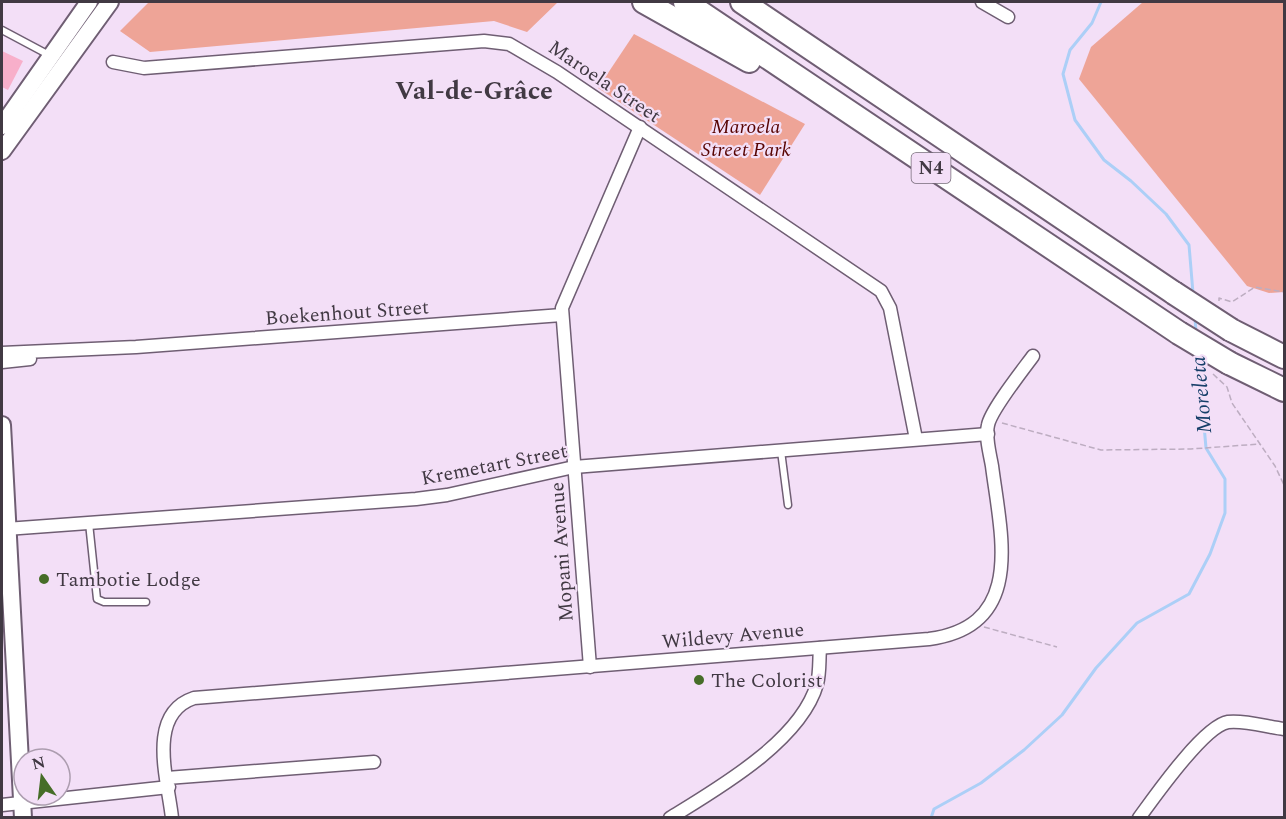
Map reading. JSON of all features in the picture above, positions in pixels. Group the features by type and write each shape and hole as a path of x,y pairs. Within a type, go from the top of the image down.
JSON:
{"highway":[{"path":"644,2 858,120"},
{"name":"N4","path":"685,2 1179,333 1229,363 1284,390"},
{"name":"N4","path":"742,2 1174,293 1231,330 1284,357"},
{"path":"764,2 834,63"}],"main road":[{"path":"2,126 89,2"},
{"path":"2,140 44,75 50,55 67,46 98,2"},
{"path":"2,151 110,2"},
{"path":"2,426 7,622 22,810"},
{"path":"2,506 6,529"}],"street":[{"path":"982,2 1008,17"},
{"name":"Maroela Street","path":"113,62 148,68 498,41 532,55 883,293 892,318 916,439"},
{"name":"Mopani Avenue","path":"590,667 562,315 567,293 640,127"},
{"name":"Boekenhout Street","path":"2,353 136,347 562,315"},
{"name":"Boekenhout Street","path":"2,362 136,347"},
{"name":"Wildevy Avenue","path":"168,782 164,744 166,722 181,704 202,696 940,638 960,632 977,620 994,598 1002,567 988,434 989,421 1033,356"},
{"name":"Kremetart Street","path":"6,529 424,498 574,467 988,434"},
{"path":"670,818 739,776 768,751 800,716 811,700 817,683 820,648"},
{"path":"1139,818 1181,763 1219,725 1237,722 1284,729"},
{"path":"2,805 22,810 168,782 374,762"},
{"path":"168,782 172,818"}],"lane":[{"path":"2,30 50,55"},
{"path":"781,450 788,505"},
{"path":"89,523 97,599 104,602 146,602"}],"path":[{"path":"998,422 1101,450 1191,449 1260,444"},
{"path":"977,620 986,628 1058,647"}],"green space":[{"path":"149,2 558,2 527,32 494,21 150,52 120,31"},
{"path":"1143,2 1284,2 1284,292 1269,293 1247,286 1079,79 1091,47"},
{"name":"Maroela Street Park","path":"634,34 805,124 760,195 598,88"}],"building":[{"path":"2,51 23,61 8,90 2,87"}],"waterway":[{"name":"Moreleta","path":"1101,2 1092,23 1070,50 1063,74 1075,120 1104,160 1131,181 1166,214 1189,245 1193,293"},
{"name":"Moreleta","path":"1195,318 1196,332"},
{"name":"Moreleta","path":"931,818 934,809 981,783 1024,750 1062,715 1096,668 1137,623 1189,594 1210,554 1225,513 1225,479 1206,448 1198,357"}],"place":[{"name":"Tambotie Lodge","path":"44,579"},
{"name":"The Colorist","path":"699,680"}],"district":[{"name":"Val-de-Grâce","path":"474,90"}]}
